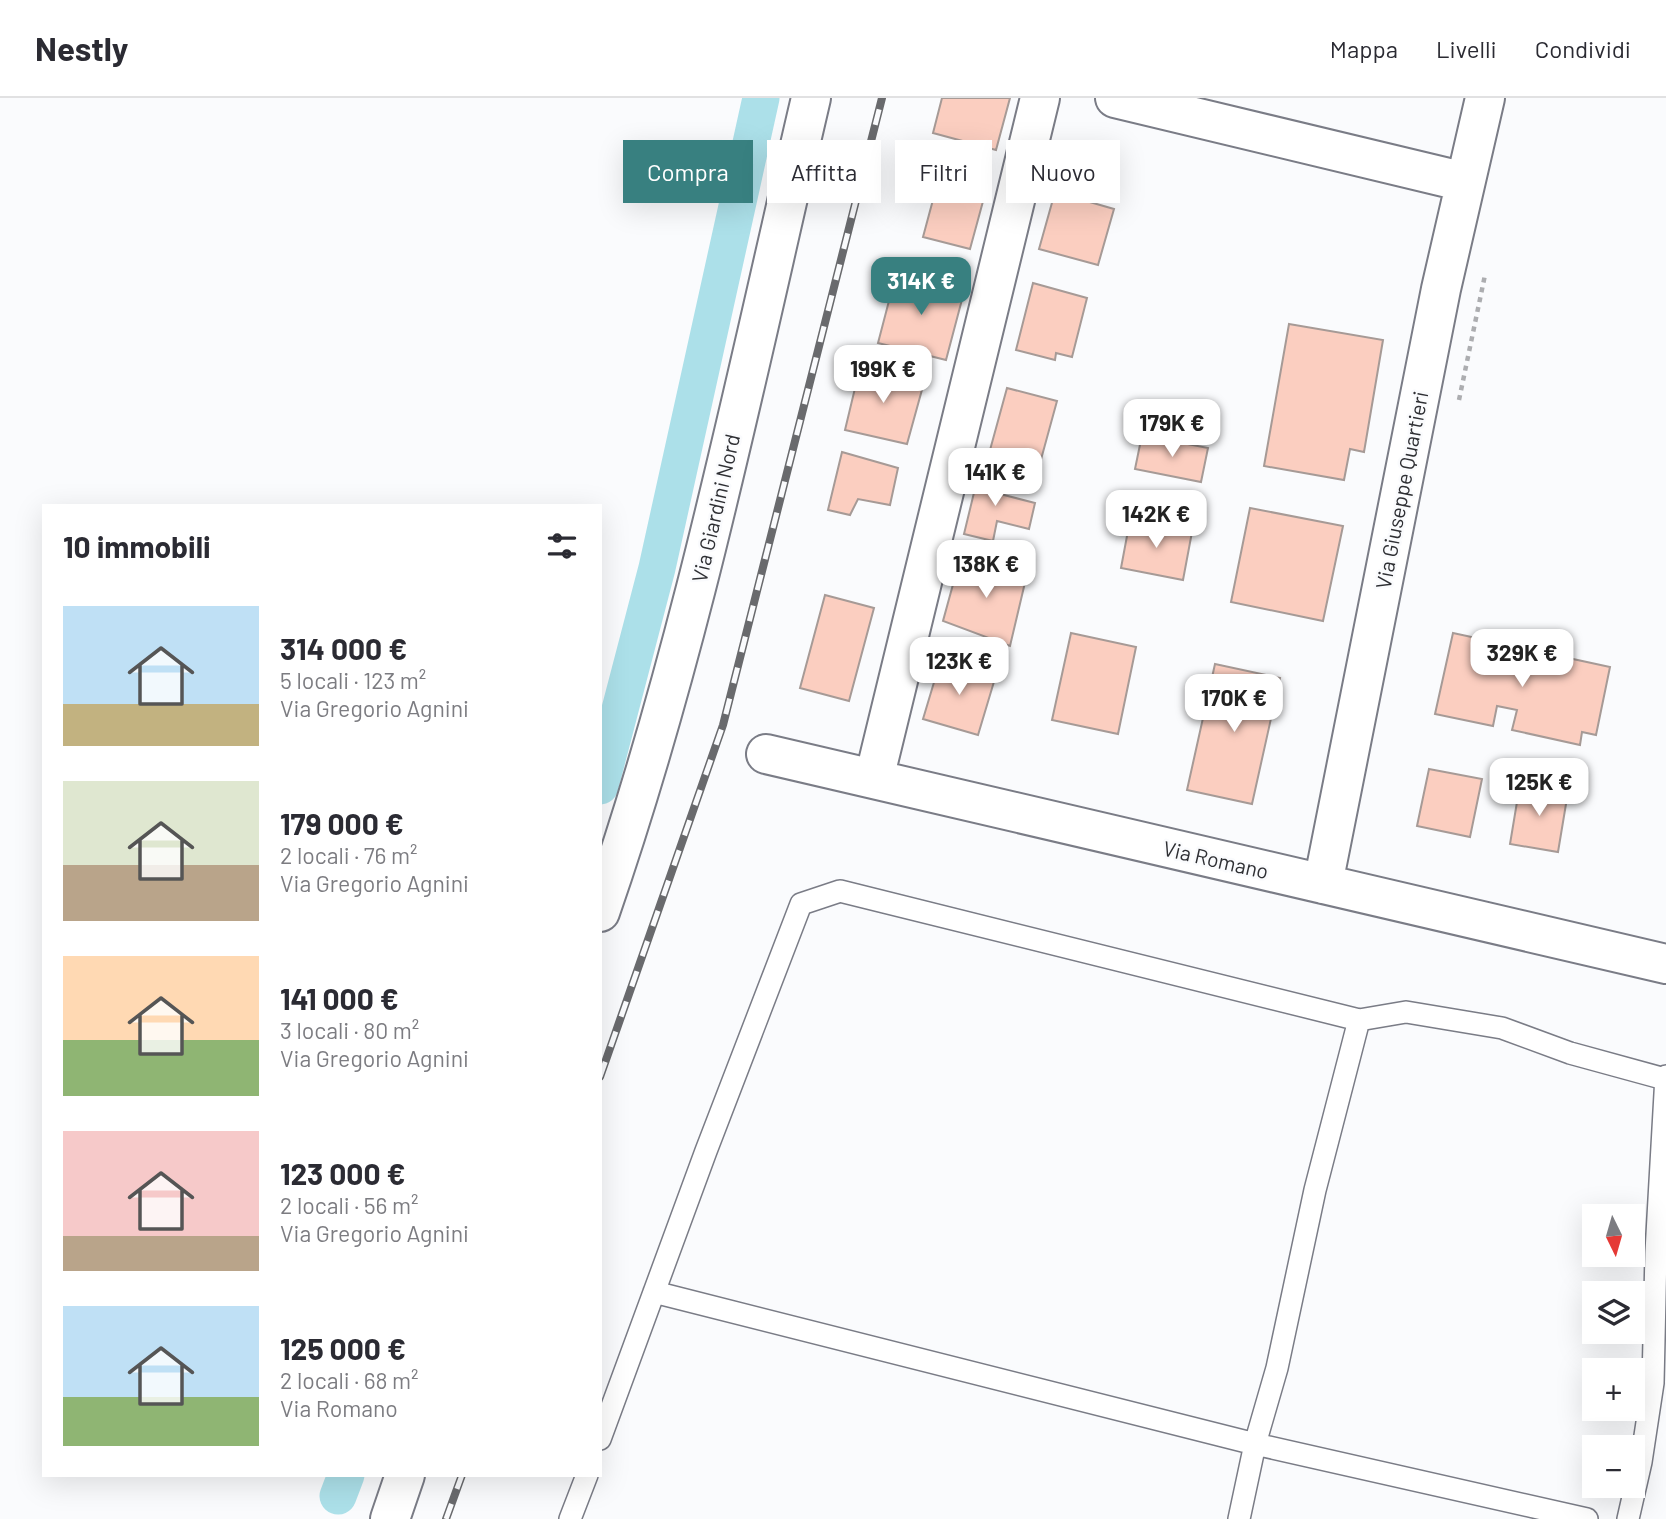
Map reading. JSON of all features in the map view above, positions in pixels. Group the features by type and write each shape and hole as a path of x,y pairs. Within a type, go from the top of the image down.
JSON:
{"street":[{"name":"Via Giardini Nord","path":"602,906 631,823 684,641 811,98"},
{"path":"874,779 1040,98"},
{"path":"1115,98 1465,182"},
{"name":"Via Giuseppe Quartieri","path":"1323,884 1441,289 1485,98"},
{"name":"Via Romano","path":"766,754 1666,964"},
{"path":"390,1519 404,1477"}],"lane":[{"path":"602,1434 801,904 840,891 1359,1020 1406,1012 1502,1028 1570,1054 1666,1077 1653,1384 1641,1462 1628,1519"},
{"path":"1239,1519 1255,1444 1277,1368 1315,1191 1359,1020"},
{"path":"654,1292 1255,1444 1587,1519"},
{"path":"570,1519 586,1477"}],"building":[{"path":"942,98 1010,98 996,150 992,149 992,140 959,140 933,133"},
{"path":"932,203 983,203 970,249 923,237"},
{"path":"1052,203 1093,203 1114,209 1098,265 1039,249"},
{"path":"896,274 964,292 946,360 878,343"},
{"path":"1033,283 1087,298 1072,357 1056,353 1055,360 1016,350"},
{"path":"1289,324 1383,340 1364,452 1350,449 1344,480 1264,466"},
{"path":"861,363 923,386 907,444 845,430"},
{"path":"1007,388 1057,401 1037,474 987,461"},
{"path":"1142,435 1208,448 1201,482 1135,469"},
{"path":"842,452 898,468 890,505 858,499 850,515 828,510"},
{"path":"979,472 1008,478 1004,495 1035,503 1029,529 997,521 993,541 964,534"},
{"path":"1250,508 1343,526 1323,621 1231,602"},
{"path":"1130,520 1192,532 1183,580 1121,568"},
{"path":"960,559 1027,574 1010,646 943,621"},
{"path":"825,595 874,608 849,701 800,688"},
{"path":"1071,633 1136,647 1118,734 1052,720"},
{"path":"1453,633 1610,667 1596,735 1582,732 1580,745 1512,730 1517,710 1497,706 1493,726 1435,714"},
{"path":"941,659 996,675 978,735 923,719"},
{"path":"1215,664 1280,678 1252,804 1187,790"},
{"path":"1429,769 1482,779 1470,837 1417,826"},
{"path":"1520,784 1568,792 1558,852 1510,844"}],"waterway":[{"path":"602,778 657,568 761,98"},
{"path":"338,1496 345,1477"}],"railway":[{"path":"602,1071 723,725 882,98"},
{"path":"446,1519 461,1477"}]}
